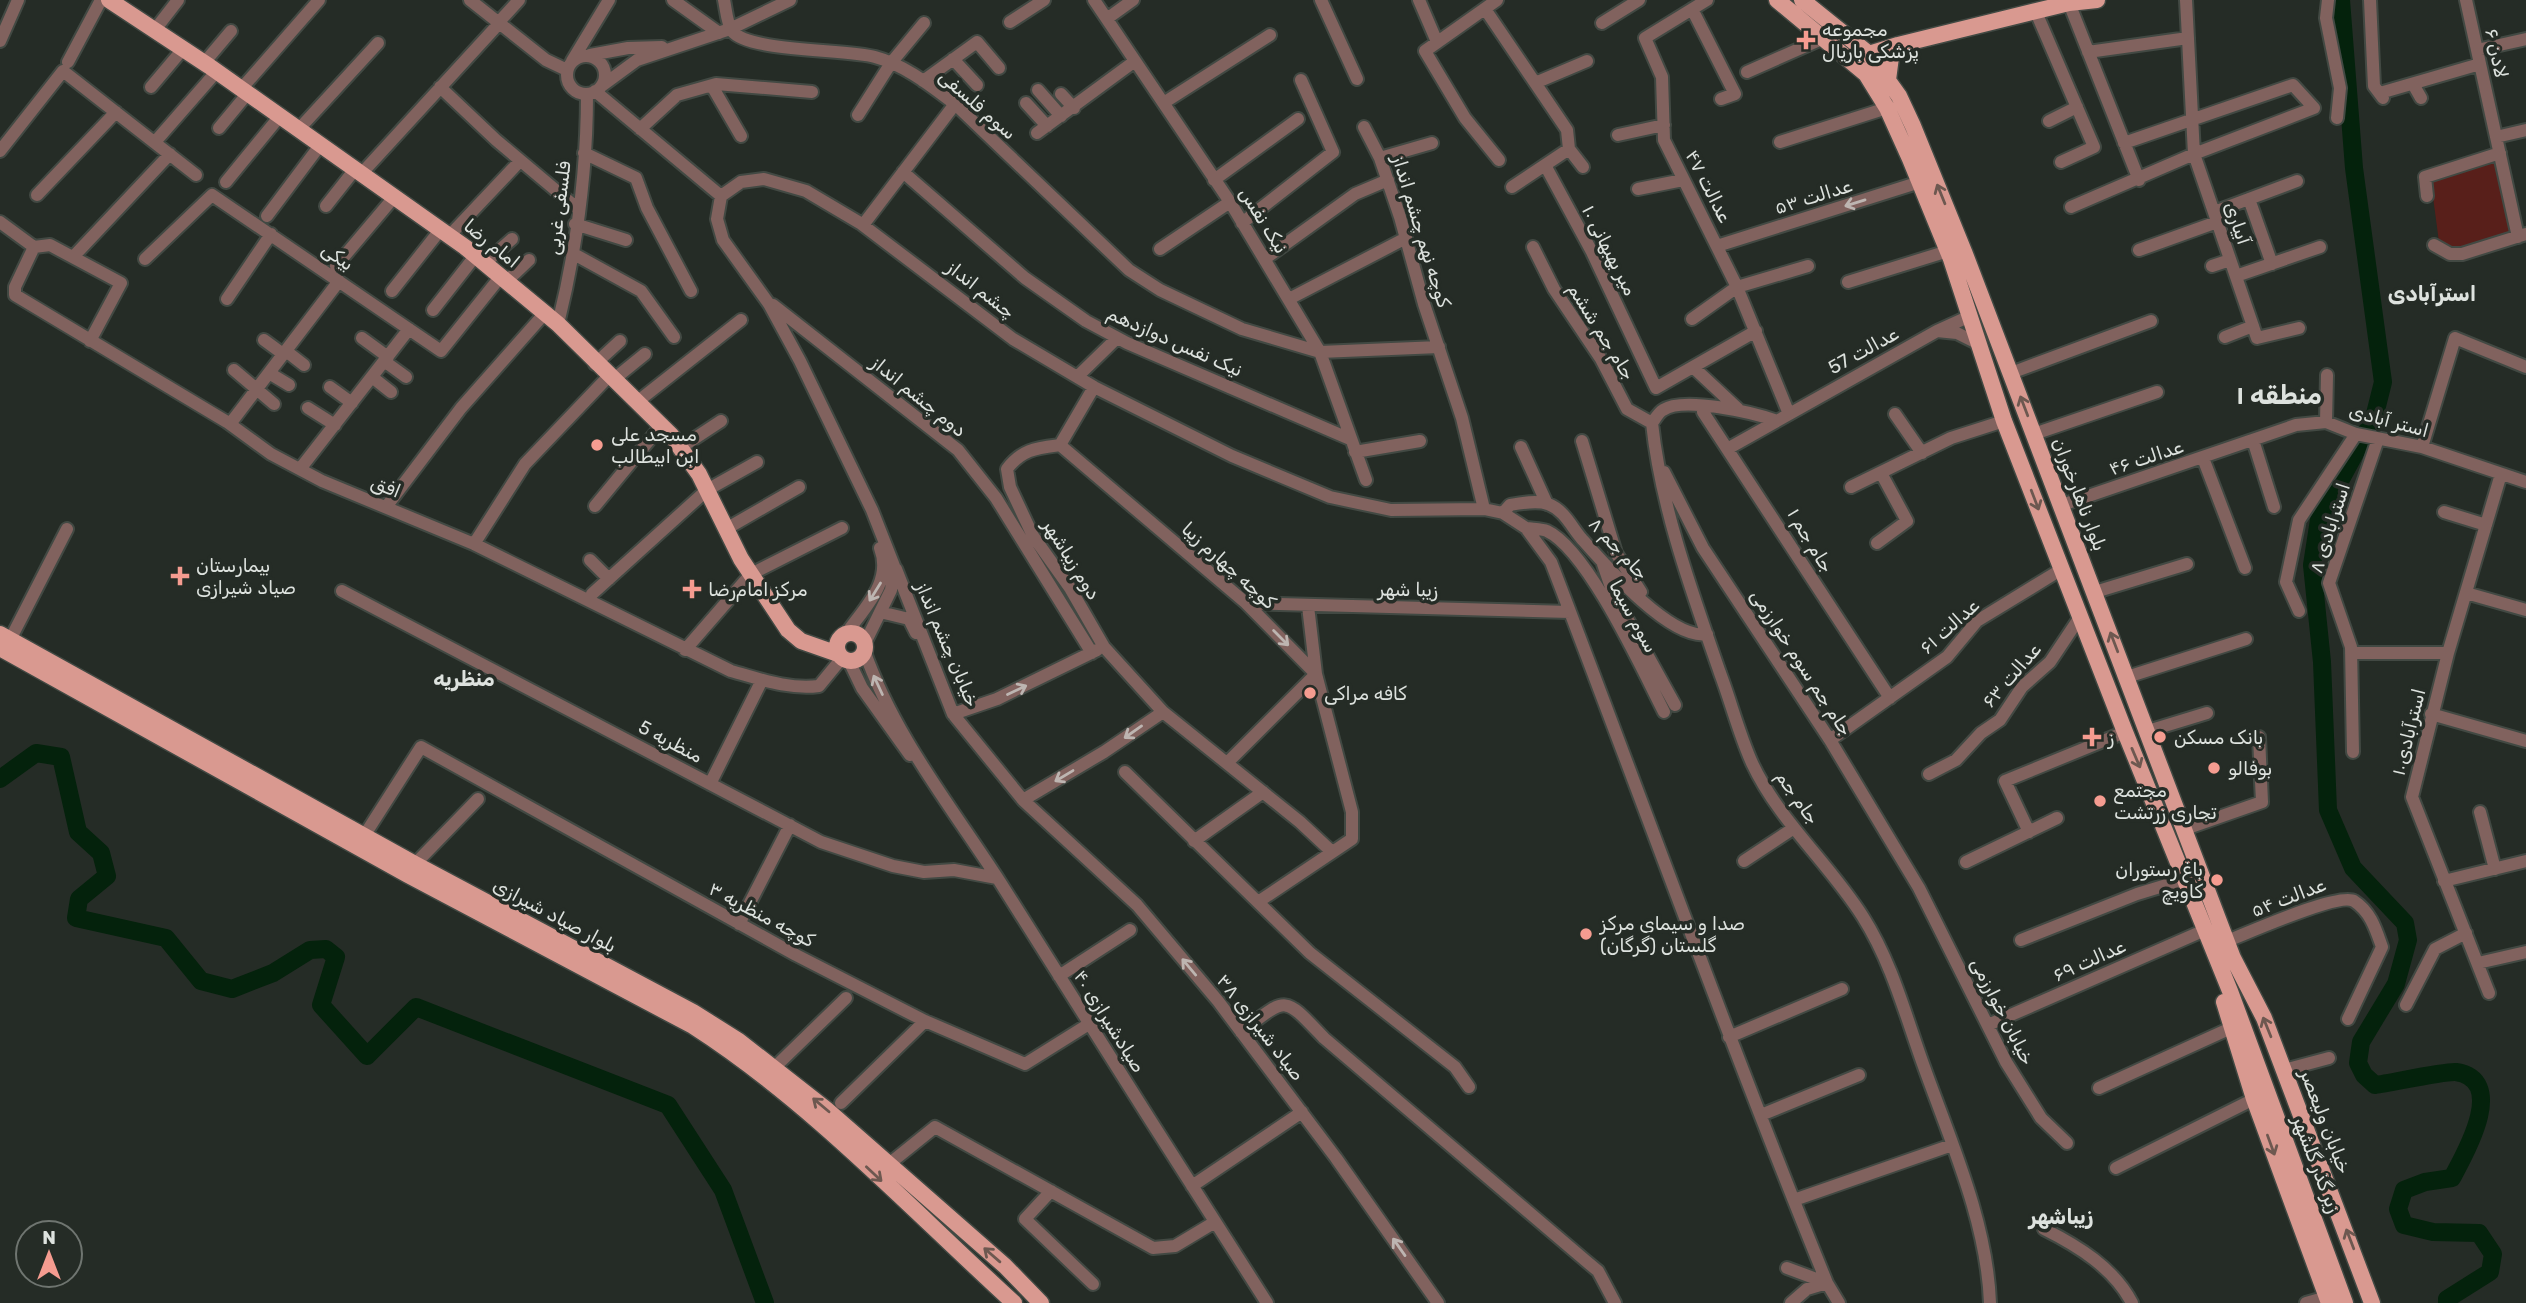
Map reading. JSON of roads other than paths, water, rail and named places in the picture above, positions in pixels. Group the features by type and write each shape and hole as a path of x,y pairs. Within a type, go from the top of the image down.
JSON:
{"main road":[{"name":"امام رضا","path":"108,0 211,67 445,232 551,319 637,402 680,448 707,490 751,574 768,601 800,641 843,650"},
{"path":"1777,0 1866,74 1887,108 1920,182 1948,251 2004,421 2124,733 2178,857 2216,962 2231,1028 2254,1099 2328,1300"},
{"path":"1869,54 2036,12 2069,1 2096,0"},
{"name":"بلوار ناهارخوران","path":"1810,2 1869,54 1888,80 1913,126 2062,505 2233,958"},
{"path":"1888,80 1891,57 1899,45"},
{"path":"1970,316 1986,309"},
{"path":"855,634 864,648 859,658 843,650 855,634"},
{"name":"بلوار صیاد شیرازی","path":"3,641 364,836 411,869 693,1012 774,1068 889,1164 1005,1266 1041,1303"},
{"name":"بلوار صیاد شیرازی","path":"3,641 730,1049 813,1118 1007,1301"},
{"path":"2178,857 2194,852"},
{"name":"زیر گذر گلشهر","path":"2233,958 2238,989 2357,1303"},
{"name":"خیابان ولیعصر","path":"2233,958 2250,987 2284,1070 2372,1303"},
{"name":"زیر گذر گلشهر","path":"2216,962 2345,1303"}],"street":[{"path":"0,41 19,0"},
{"path":"0,151 66,66 108,0"},
{"path":"154,31 178,0"},
{"path":"219,128 244,91 319,0"},
{"path":"470,0 496,26 545,60 570,65 585,55 628,48 673,47"},
{"path":"326,206 519,0"},
{"path":"609,0 570,65 567,79 572,88 595,90 721,196 717,219 723,240 765,298 800,361 872,510 894,566 895,578 864,648"},
{"name":"سوم فلسفی","path":"673,0 739,37 801,49 874,57 923,81 955,104 1129,270 1160,290 1242,329 1320,352 1439,347"},
{"path":"724,0 725,31"},
{"path":"595,90 636,60 725,31 790,0"},
{"path":"1010,22 1044,0"},
{"name":"نیک نفس","path":"1094,0 1165,102 1230,202 1258,256 1290,299 1320,352 1366,480"},
{"path":"1108,18 1133,0"},
{"path":"1321,0 1357,79"},
{"path":"1419,0 1437,42"},
{"path":"1497,0 1425,51 1465,118 1499,160"},
{"path":"1602,23 1639,0"},
{"name":"عدالت ۴۷","path":"1707,0 1645,38 1662,77 1664,140 1756,331 1783,418"},
{"name":"آبیاری","path":"2186,0 2194,154 2255,332"},
{"path":"2328,0 2326,18 2340,88 2337,118"},
{"path":"2370,0 2374,86 2381,96 2480,64"},
{"name":"۶ لادن","path":"2466,0 2496,137 2522,235"},
{"path":"2069,1 2139,180"},
{"path":"1485,9 1567,130 1569,149 1583,167"},
{"path":"1692,9 1735,94 1721,99"},
{"path":"2036,12 2094,147 2061,162"},
{"path":"858,116 891,63 924,23"},
{"path":"155,142 211,67 231,31"},
{"path":"1165,102 1270,35"},
{"path":"1746,72 1824,38"},
{"path":"2088,52 2188,38"},
{"path":"2477,50 2526,39"},
{"path":"923,81 977,42 999,68"},
{"path":"299,129 378,43"},
{"path":"151,87 183,49"},
{"path":"585,55 598,59 606,74 595,90"},
{"path":"953,59 976,85"},
{"path":"1026,103 1042,129 1135,61"},
{"path":"1535,83 1587,61"},
{"path":"66,66 116,112 196,175"},
{"path":"1242,223 1333,152 1301,80"},
{"path":"2413,84 2421,98"},
{"path":"2071,207 2139,180 2194,154 2314,108 2293,85 2124,143"},
{"path":"640,129 677,95 712,86 765,86 812,92"},
{"path":"712,86 741,136"},
{"path":"440,87 520,161 577,208"},
{"name":"فلسفی غربی","path":"551,319 572,253 583,153 595,90"},
{"path":"1038,90 1062,116"},
{"path":"1061,94 1074,108"},
{"path":"863,225 955,104"},
{"path":"2049,121 2077,107"},
{"path":"1780,142 1887,108"},
{"path":"37,195 116,112"},
{"path":"226,182 280,116"},
{"path":"1214,180 1298,119"},
{"path":"1618,135 1664,125"},
{"name":"کوچه نهم چشم انداز","path":"1364,127 1388,180 1462,418 1484,509"},
{"path":"2496,137 2526,130"},
{"path":"267,216 321,144"},
{"path":"1380,158 1432,144"},
{"path":"1512,187 1569,149"},
{"path":"583,153 636,178 647,208 691,291"},
{"path":"2427,196 2425,177 2500,153"},
{"path":"73,257 170,154"},
{"path":"392,291 445,232 520,161"},
{"name":"۱۰ میر بهبهانی","path":"1545,165 1592,252 1656,388 1693,368"},
{"name":"نیک نفس دوازدهم","path":"903,172 1025,278 1086,321 1117,338 1350,439"},
{"name":"چشم انداز","path":"721,196 741,182 764,179 806,191 863,225 1013,339 1094,387 1232,456 1330,497 1391,510 1484,509 1503,513 1526,528"},
{"path":"1258,256 1354,194 1388,180"},
{"path":"1638,189 1683,180"},
{"path":"2139,250 2216,217 2249,199 2297,181"},
{"name":"عدالت ۵۳","path":"1717,246 1920,182"},
{"name":"بیکی","path":"145,259 212,195 441,351 504,279"},
{"path":"336,266 394,196"},
{"path":"2249,199 2272,264"},
{"path":"1160,249 1230,202"},
{"path":"0,222 34,247 50,245 121,284 90,341"},
{"path":"575,224 626,240"},
{"path":"227,299 271,234"},
{"path":"2434,245 2450,254 2462,254 2522,235"},
{"path":"1290,299 1406,238"},
{"path":"433,310 480,259 512,239"},
{"name":"افق","path":"34,247 15,287 15,295 230,424 271,454 300,469 474,544 731,671 805,688 819,686 843,650"},
{"name":"جام جم ششم","path":"1532,247 1554,289 1601,359 1627,410 1652,423"},
{"path":"2236,276 2320,247"},
{"path":"1848,282 1948,251"},
{"path":"572,253 640,291 674,337"},
{"path":"504,279 529,260"},
{"path":"2212,266 2230,260"},
{"path":"1692,319 1737,287 1808,266"},
{"path":"230,424 339,281"},
{"name":"دوم چشم انداز","path":"765,298 958,450 996,498 1098,650"},
{"name":"عدالت 57","path":"1783,418 1937,331 1970,316"},
{"path":"386,507 458,412 551,319"},
{"path":"637,402 741,320"},
{"path":"2011,373 2151,321"},
{"path":"2225,337 2299,328"},
{"path":"300,469 410,329"},
{"path":"1738,409 1693,368 1756,331"},
{"path":"1937,331 1957,333 1979,344"},
{"path":"362,338 406,377"},
{"path":"1077,377 1117,338"},
{"path":"2421,447 2455,338 2526,367"},
{"path":"264,340 304,365"},
{"path":"595,364 620,341"},
{"path":"474,544 525,464 611,378 645,354"},
{"path":"234,370 275,404"},
{"path":"269,373 289,385"},
{"path":"2326,422 2327,375"},
{"path":"372,377 391,392"},
{"path":"330,387 352,403"},
{"path":"1060,445 1094,387"},
{"path":"2034,434 2157,392"},
{"path":"1652,423 1662,410 1678,405 1738,409 1783,418"},
{"path":"308,408 335,425"},
{"name":"۱ جام جم","path":"1703,412 1890,698"},
{"path":"1895,414 1922,453"},
{"path":"1729,448 1783,418"},
{"path":"680,448 721,421"},
{"path":"1851,487 1951,438 2004,421"},
{"name":"استر آبادی","path":"2203,458 2296,425 2326,422 2356,434 2421,447 2526,482"},
{"name":"جام جم","path":"1652,423 1656,456 1707,634 1752,762 1776,806 1828,868 1864,918 1892,972 1952,1145 1982,1242 1990,1303"},
{"path":"595,506 661,426"},
{"path":"2299,611 2286,582 2299,520 2356,434"},
{"name":"۸ استرابادی","path":"2353,752 2351,653 2329,583 2378,439"},
{"path":"2253,440 2274,508"},
{"path":"1355,452 1420,441"},
{"path":"1582,441 1616,553 1651,607"},
{"name":"دوم زیباشهر","path":"1060,445 1031,448 1016,456 1007,469 1010,487 1033,536 1070,588 1098,650"},
{"name":"کوچه چهارم زیبا","path":"1060,445 1246,603 1316,674"},
{"path":"1503,513 1510,505 1547,504 1521,447"},
{"name":"جام جم سوم خوارزمی","path":"1656,456 1703,548 1830,740 1919,888"},
{"path":"2203,458 2245,568"},
{"name":"۴۶ عدالت","path":"2062,505 2203,458"},
{"path":"592,594 707,490 757,462"},
{"path":"1877,543 1907,522 1881,473"},
{"name":"استرآبادی۱۰","path":"2488,993 2412,797 2431,714 2501,474"},
{"path":"843,650 879,589 884,575 884,557 865,512 857,482"},
{"path":"726,529 799,487"},
{"name":"۸ جام جم","path":"1547,504 1564,515 1602,560 1675,628 1695,636 1707,634"},
{"path":"2444,512 2486,525"},
{"path":"685,650 751,574 842,528"},
{"path":"1526,528 1551,562 1667,862 1729,1037 1827,1283 1839,1303"},
{"name":"سوم سیما","path":"1526,528 1546,530 1562,542 1605,597 1669,709 1613,593 1602,560"},
{"path":"3,641 67,529"},
{"path":"590,560 608,579"},
{"path":"2095,592 2187,564"},
{"name":"خیابان چشم انداز","path":"894,566 953,714 1023,800"},
{"name":"عدالت ۶۱","path":"1830,740 1947,657 1978,621 2062,569"},
{"name":"منظریه 5","path":"341,591 821,842 893,866 924,872 954,870 997,878"},
{"path":"2466,593 2526,610"},
{"name":"زیبا شهر","path":"1246,603 1570,612"},
{"name":"کوچه چهارم زیبا","path":"1308,606 1316,674"},
{"path":"880,612 909,619 922,651 932,661"},
{"name":"عدالت ۶۳","path":"1929,774 1956,760 1981,733 2000,720 2022,687 2050,662 2080,617"},
{"path":"2127,677 2246,639"},
{"name":"۴۰ صیادشیرازی","path":"864,648 877,687 918,762 997,878 1267,1303"},
{"name":"۴۰ صیادشیرازی","path":"843,650 862,688 905,751 918,762"},
{"path":"953,714 997,699 1098,650 1163,712 1264,792 1331,852"},
{"path":"2351,653 2448,653"},
{"path":"1227,763 1316,674"},
{"path":"1258,902 1352,839 1352,812 1316,674"},
{"path":"710,784 761,680"},
{"path":"1023,800 1104,752 1163,712"},
{"path":"2148,732 2207,713"},
{"path":"2431,714 2526,741"},
{"path":"2029,832 2005,782 2124,733"},
{"path":"2185,828 2262,802 2259,737"},
{"name":"کوچه منظریه ۳","path":"364,836 421,747 739,924 925,1021 1025,1064 1089,1024"},
{"path":"1125,772 1310,953 1455,1067 1469,1087"},
{"path":"1194,841 1264,792"},
{"path":"411,869 478,799"},
{"name":"صیاد شیرازی ۳۸","path":"1023,800 1137,905 1241,1031 1302,1112 1437,1303"},
{"path":"2480,812 2495,869"},
{"path":"1966,862 2057,818"},
{"path":"739,924 790,825"},
{"path":"1744,861 1794,828"},
{"path":"2444,881 2526,861"},
{"path":"2021,940 2137,894 2186,880"},
{"name":"خیابان خوارزمی","path":"1919,888 2006,1062 2041,1118 2067,1143"},
{"name":"عدالت ۵۴","path":"2227,941 2320,900 2342,897 2354,901 2372,920 2382,947 2348,1019"},
{"path":"1059,976 1130,930"},
{"name":"عدالت ۶۹","path":"1988,1025 2204,930"},
{"path":"2406,1005 2435,949 2466,933"},
{"path":"2478,963 2526,952"},
{"path":"1729,1037 1842,989"},
{"path":"774,1068 846,998"},
{"path":"1241,1031 1276,1004 1284,1003 1296,1008 1324,1038 1598,1271 1615,1303"},
{"path":"841,1102 925,1021"},
{"path":"2099,1088 2231,1028"},
{"path":"2284,1070 2329,1058"},
{"path":"1761,1115 1860,1075"},
{"path":"2116,1168 2254,1099"},
{"path":"1192,1185 1302,1112"},
{"path":"889,1164 935,1127 1153,1248 1175,1246 1215,1223"},
{"path":"1794,1200 1952,1145"},
{"path":"1051,1191 1025,1219 1093,1284"},
{"path":"2044,1228 2074,1244 2121,1282 2132,1303"},
{"path":"1787,1268 1827,1283"},
{"path":"1791,1303 1807,1289 1827,1283"},
{"path":"2306,1303 2328,1300"}],"waterway":[{"path":"2341,0 2354,168 2383,382 2374,418 2319,520 2312,565 2322,662 2328,810 2353,868 2405,923 2408,940 2396,984 2361,1042 2358,1063 2364,1075 2375,1085 2456,1072 2471,1078 2479,1089 2481,1103 2473,1136 2452,1178 2425,1182 2404,1190 2398,1209 2404,1225 2433,1232 2479,1233 2493,1254 2490,1272 2447,1299 2447,1303"},
{"path":"0,779 36,753 61,757 78,832 101,853 107,876 79,899 76,918 166,938 201,981 232,989 273,973 310,950 326,949 336,957 321,1005 367,1056 416,1007 668,1105 723,1190 765,1303"}],"place":[{"name":"مجموعه پزشکی باریال","path":"1806,40"},
{"name":"مسجد علی ابن ابیطالب","path":"597,445"},
{"name":"بیمارستان صیاد شیرازی","path":"180,576"},
{"name":"مرکز امام‌رضا","path":"692,589"},
{"name":"کافه مراکی","path":"1310,693"},
{"name":"ز","path":"2092,737"},
{"name":"بانک مسکن","path":"2160,737"},
{"name":"بوفالو","path":"2214,768"},
{"name":"مجتمع تجاری زرتشت","path":"2100,801"},
{"name":"باغ رستوران کاویچ","path":"2217,880"},
{"name":"صدا و سیمای مرکز گلستان (گرگان)","path":"1586,934"}],"district":[{"name":"استرآبادی","path":"2432,294"},
{"name":"منطقه ۱","path":"2279,395"},
{"name":"منظریه","path":"464,679"},
{"name":"زیباشهر","path":"2061,1217"}]}
